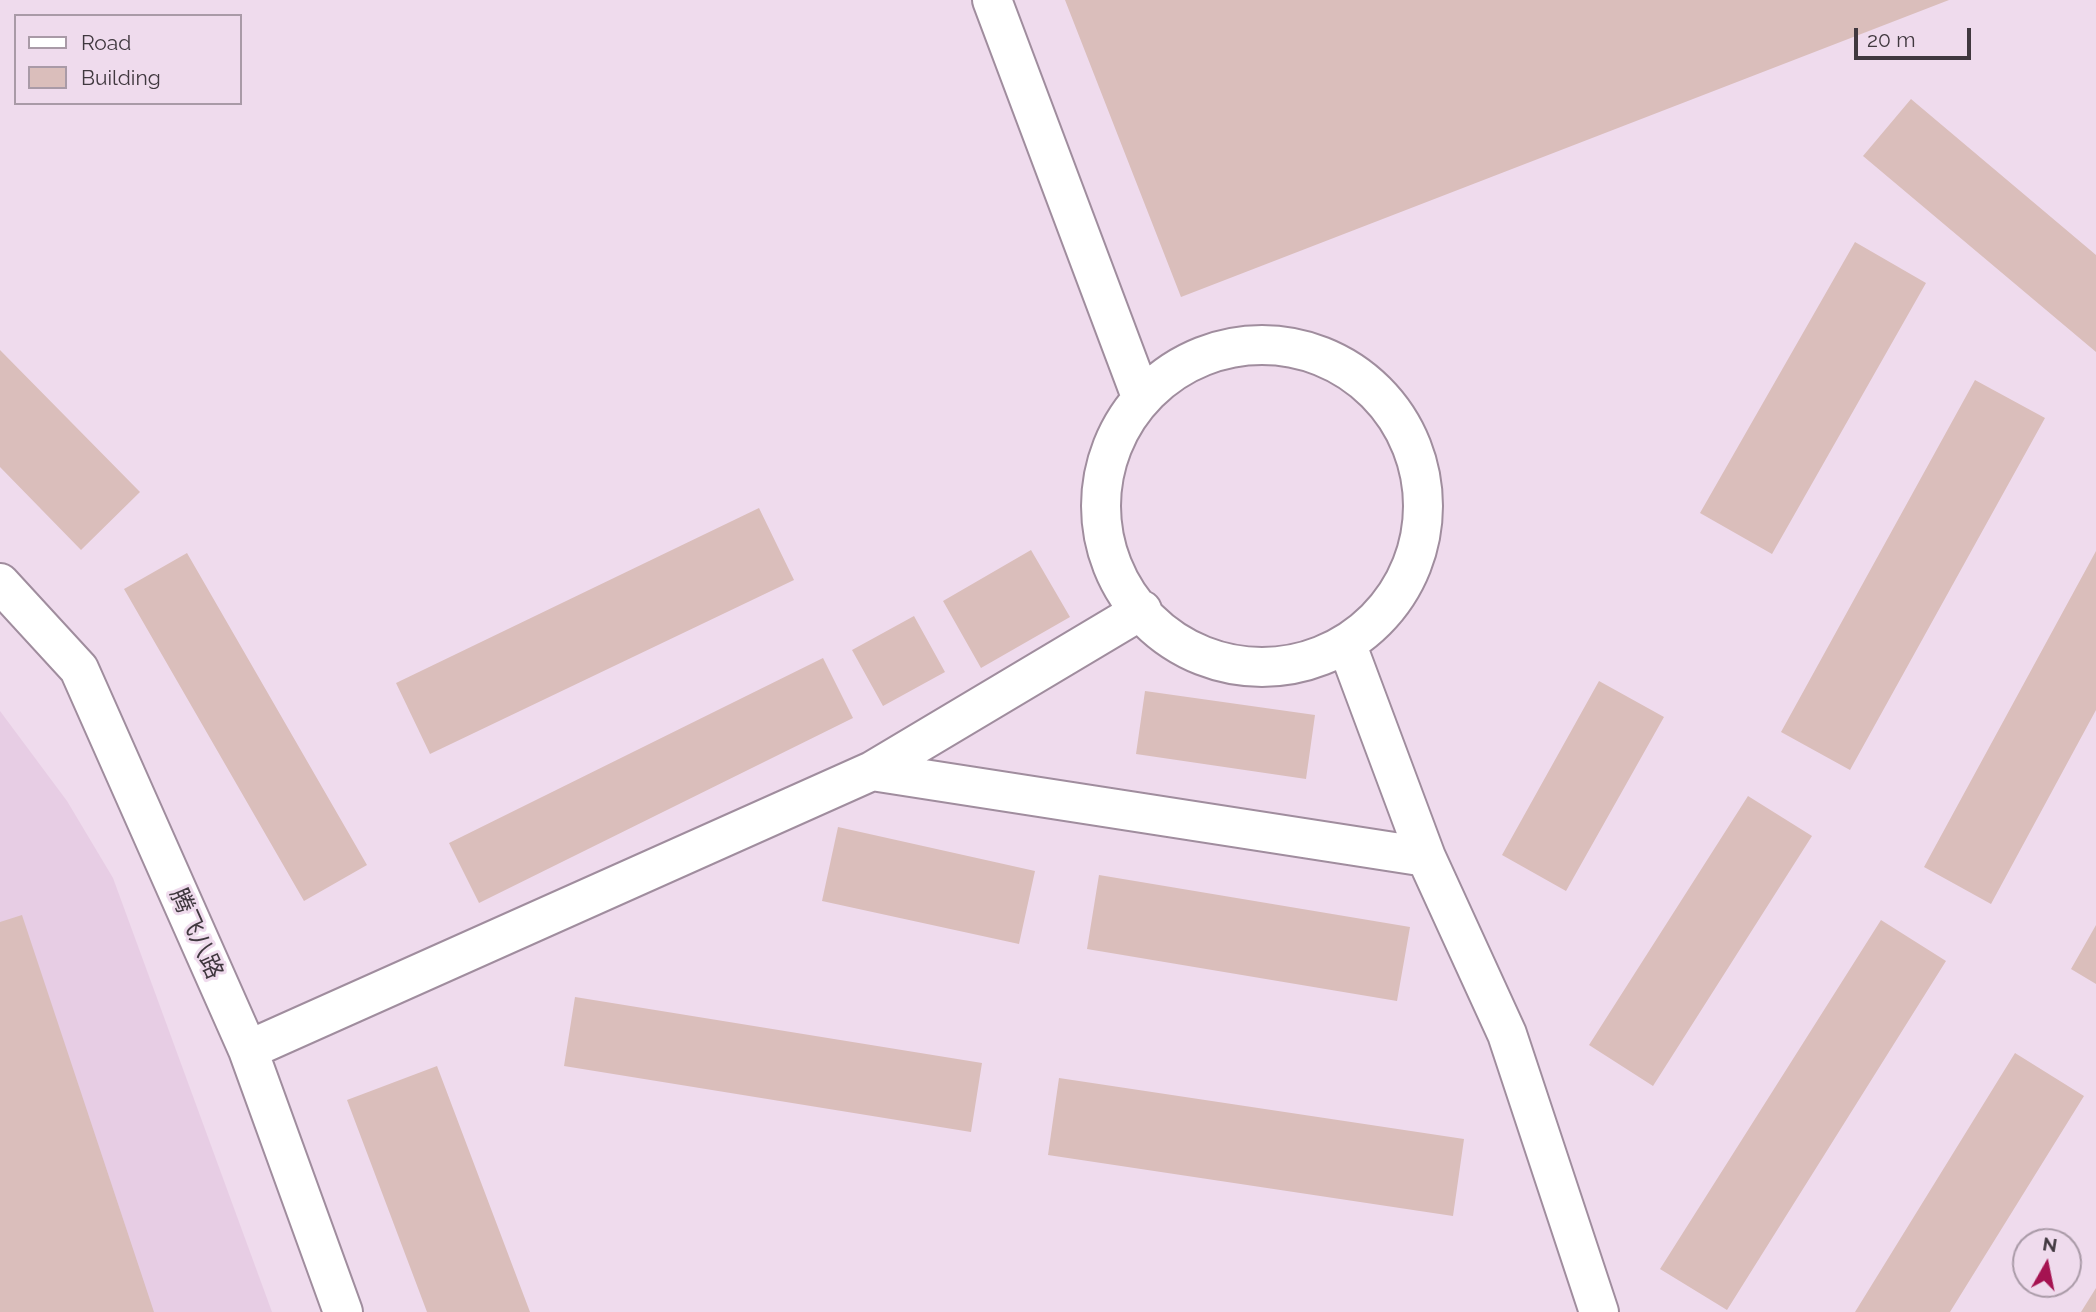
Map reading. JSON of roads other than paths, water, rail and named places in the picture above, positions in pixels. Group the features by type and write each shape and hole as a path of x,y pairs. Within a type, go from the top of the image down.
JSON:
{"street":[{"path":"992,0 1140,394"},
{"path":"1220,346 1314,349 1391,402 1427,488 1411,579 1348,648 1257,671 1168,642 1109,570 1099,477 1140,394 1220,346"},
{"name":"腾飞八路","path":"0,583 79,669 248,1050 343,1312"},
{"path":"248,1050 872,771 1143,610"},
{"path":"1348,648 1426,857 1507,1034 1599,1312"},
{"path":"872,771 1426,857"}]}
